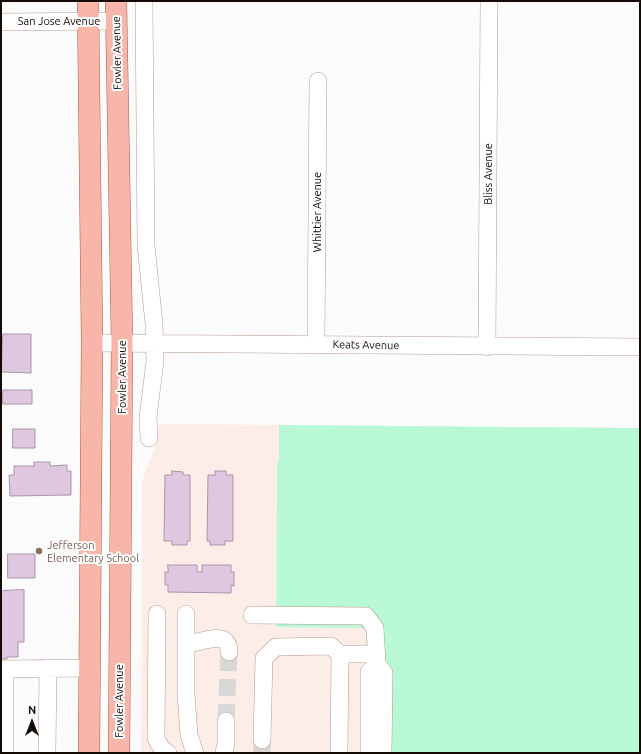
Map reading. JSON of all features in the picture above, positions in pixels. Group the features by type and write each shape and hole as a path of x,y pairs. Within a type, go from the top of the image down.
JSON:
{"main road":[{"path":"88,1 92,343 89,753"},
{"name":"Fowler Avenue","path":"116,11 122,343 119,753"}],"street":[{"path":"144,1 146,245 154,324 155,361 148,417 149,438"},
{"name":"Bliss Avenue","path":"487,347 488,1"},
{"name":"San Jose Avenue","path":"1,22 88,22 116,11"},
{"name":"Whittier Avenue","path":"316,344 318,80"},
{"name":"Keats Avenue","path":"92,343 640,347"},
{"path":"157,614 156,738 159,745 165,752 183,752 188,735 186,694 186,614"},
{"path":"252,615 366,616 375,628 377,659 384,673 383,753"},
{"path":"187,644 195,644 213,638 221,638 229,645 229,652"},
{"path":"262,740 264,658 276,647 331,646 340,654 377,659"},
{"path":"339,753 340,654"},
{"path":"369,753 369,672 377,659"},
{"path":"47,753 48,668"},
{"path":"5,753 3,669 90,668"},
{"path":"224,753 226,743 226,721"}],"shaded area":[{"path":"159,424 279,425 279,462 277,462 276,627 366,628 366,753 141,753 142,481 154,451"}],"green space":[{"path":"279,425 640,428 640,753 366,753 366,628 276,627 277,462 279,461"}],"building":[{"path":"3,334 31,334 31,373 2,372"},
{"path":"3,390 32,390 32,404 3,404"},
{"path":"13,429 35,429 35,448 13,448"},
{"path":"34,462 50,462 50,466 67,465 67,471 71,471 71,495 10,496 9,475 14,475 14,466 34,466"},
{"path":"172,471 183,472 183,475 190,475 190,541 187,541 187,545 172,545 172,541 164,541 165,475 172,475"},
{"path":"215,471 226,471 226,475 233,475 233,541 225,541 225,545 210,545 210,541 207,541 208,475 215,475"},
{"path":"8,554 35,554 35,578 8,578"},
{"path":"168,565 197,565 197,572 202,572 202,565 231,565 231,572 234,572 234,586 231,585 231,593 168,592 168,585 165,585 165,572 168,572"},
{"path":"24,590 24,642 18,642 18,657 7,657 7,659 1,659 1,591"}],"tunnel":[{"path":"226,721 229,652"},
{"path":"262,740 262,753"}],"place":[{"name":"Jefferson Elementary School","path":"39,551"}]}
